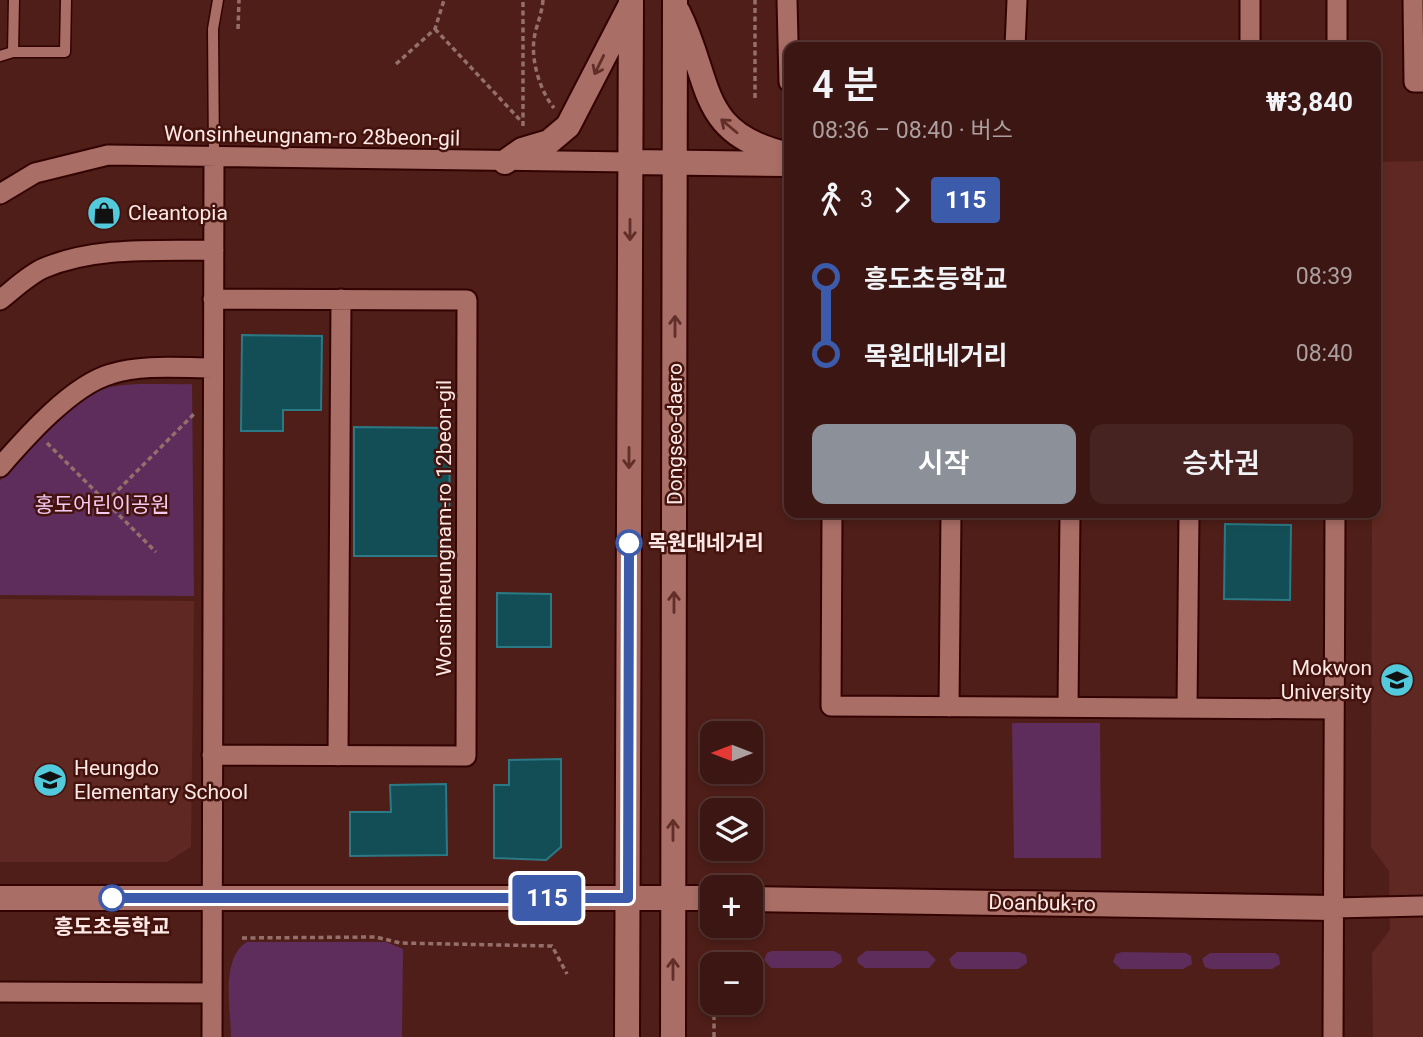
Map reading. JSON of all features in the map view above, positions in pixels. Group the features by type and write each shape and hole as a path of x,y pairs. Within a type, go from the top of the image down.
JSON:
{"street":[{"path":"787,0 788,42"},
{"path":"1016,42 1017,0"},
{"path":"1250,0 1250,42"},
{"path":"1337,0 1337,42"},
{"path":"1413,0 1418,82"},
{"path":"514,156 549,142 568,127 631,2"},
{"path":"627,1037 631,2"},
{"path":"675,2 692,40 709,102 721,121 767,150 784,154"},
{"name":"Dongseo-daero","path":"673,1037 675,2"},
{"name":"Wonsinheungnam-ro 28beon-gil","path":"0,194 35,173 108,155 514,156 630,162"},
{"path":"212,1037 214,157"},
{"path":"630,162 784,164"},
{"path":"0,300 42,269 81,257 129,251 214,250"},
{"name":"Wonsinheungnam-ro 12beon-gil","path":"212,755 466,756 467,742 467,300 213,299"},
{"path":"338,756 341,299"},
{"path":"0,467 79,389 109,374 141,368 213,368"},
{"path":"832,518 831,706 1334,709"},
{"path":"949,707 951,518"},
{"path":"1068,708 1070,518"},
{"path":"1186,708 1189,518"},
{"path":"1333,1037 1335,518"},
{"path":"0,898 700,898"},
{"name":"Doanbuk-ro","path":"763,899 1333,908"},
{"path":"1333,908 1423,906"},
{"path":"0,992 212,993"}],"lane":[{"path":"13,52 14,0"},
{"path":"0,56 13,52 65,52 66,0"},
{"path":"214,157 213,29 218,0"}],"path":[{"path":"237,29 239,0"},
{"path":"396,64 435,29 444,0"},
{"path":"514,156 523,123 523,0"},
{"path":"543,0 534,40 535,60 545,97 568,127"},
{"path":"755,0 755,98"},
{"path":"435,29 523,123"},
{"path":"106,503 196,412"},
{"path":"47,443 156,552"},
{"path":"242,938 376,937 400,943 552,946 567,974"},
{"path":"714,1015 714,1037"}],"shaded area":[{"name":"Mokwon University","path":"1423,161 1423,1037 1373,1037 1372,953 1390,930 1389,871 1371,847 1372,518 1381,518 1381,162"},
{"path":"0,599 194,601 191,847 167,862 0,862"}],"green space":[{"name":"홍도어린이공원","path":"192,384 194,596 0,595 0,481 20,455 66,412 97,392 110,387 130,385"},
{"path":"1012,723 1100,723 1101,858 1014,858"},
{"path":"247,942 386,942 403,949 402,1037 231,1037 230,972 233,960"},
{"path":"834,951 841,955 842,962 833,968 771,968 764,960 767,953"},
{"path":"866,951 927,951 936,960 929,968 865,968 858,963 857,958"},
{"path":"957,952 1019,952 1026,955 1027,963 1018,969 957,969 949,959"},
{"path":"1186,953 1191,956 1192,964 1183,969 1121,969 1113,962 1116,954"},
{"path":"1210,953 1275,953 1279,956 1280,964 1272,969 1210,969 1205,967 1202,959"}],"building":[{"path":"242,335 322,336 321,410 283,410 283,431 241,431"},
{"path":"354,427 450,428 449,556 354,556"},
{"path":"1225,524 1291,525 1290,600 1224,599"},
{"path":"497,593 551,594 551,647 497,647"},
{"path":"561,759 561,847 546,860 494,858 494,785 509,785 509,760"},
{"path":"446,784 447,855 350,856 350,812 391,812 390,785"}],"bus line":[{"name":"115","path":"112,898 628,898 629,543"}],"place":[{"name":"Cleantopia","path":"104,213"},
{"name":"목원대네거리","path":"629,543"},
{"name":"Mokwon University","path":"1397,680"},
{"name":"Heungdo Elementary School","path":"50,780"},
{"name":"흥도초등학교","path":"112,898"}]}
